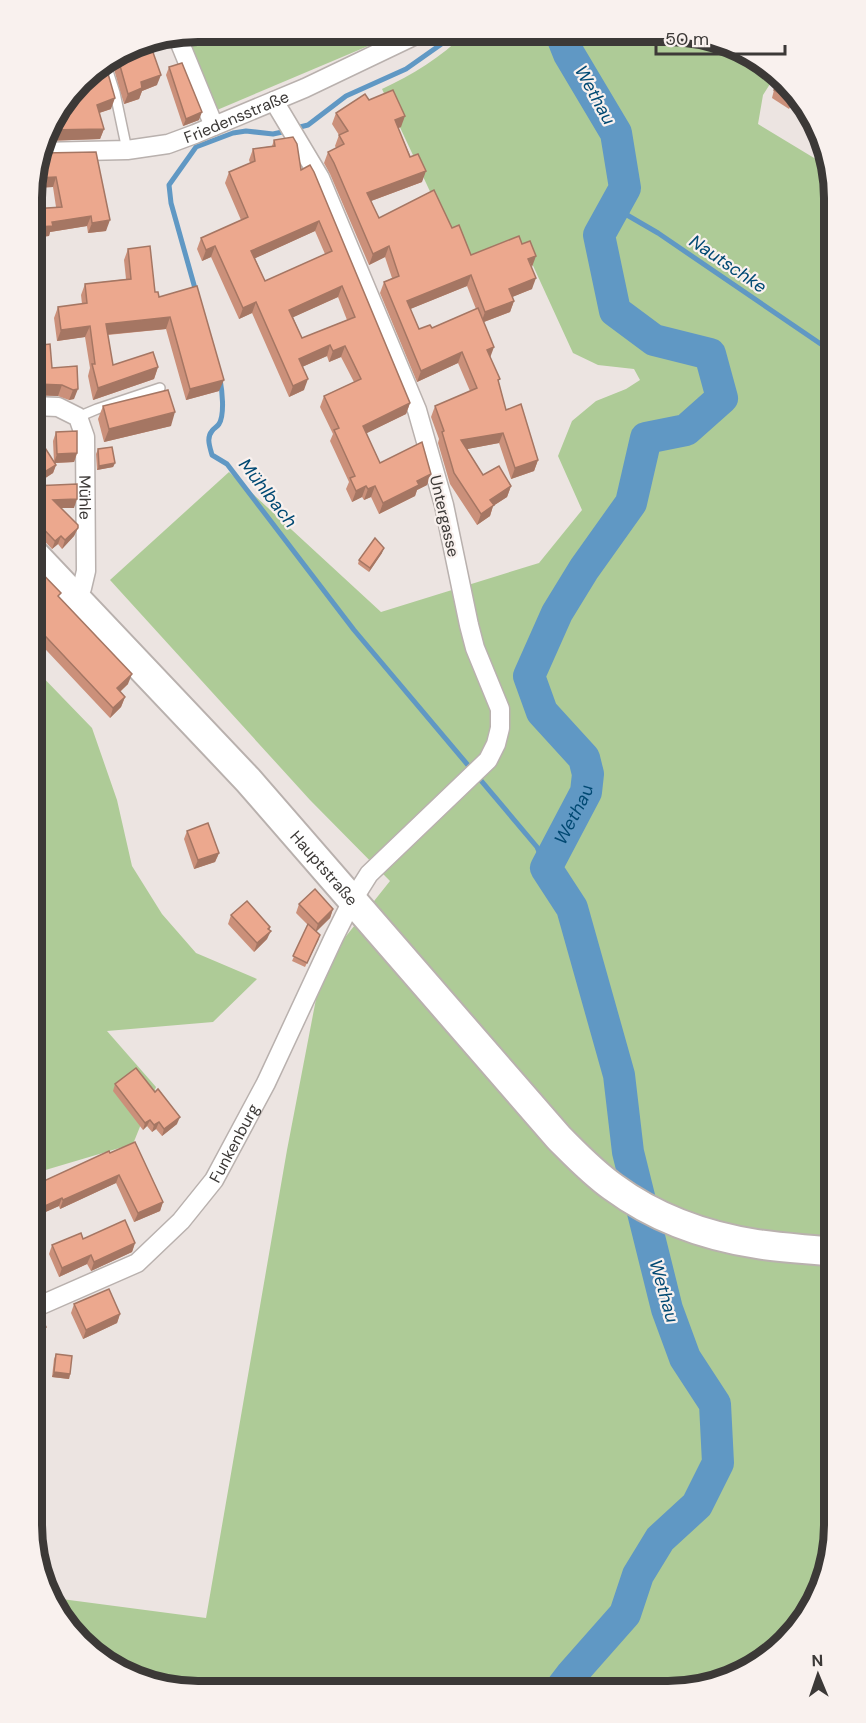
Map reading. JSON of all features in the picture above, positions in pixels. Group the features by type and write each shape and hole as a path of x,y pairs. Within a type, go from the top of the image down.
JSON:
{"main road":[{"name":"Hauptstraße","path":"42,562 242,773 559,1138 611,1186 670,1220 713,1235 756,1244 824,1251"}],"street":[{"name":"Friedensstraße","path":"49,152 127,150 168,144 305,88 401,42"},
{"path":"180,43 214,126"},
{"name":"Untergasse","path":"274,101 320,178 417,410 444,505 475,648 500,709 500,728 496,744 488,760 371,872 352,901"},
{"path":"42,406 58,407 78,417"},
{"name":"Mühle","path":"76,598 82,588 86,571 85,443 78,417"},
{"name":"Funkenburg","path":"42,1305 137,1263 182,1221 214,1180 266,1083 352,901"}],"lane":[{"path":"108,71 127,150"},
{"path":"78,417 160,388"}],"green space":[{"path":"188,42 378,42 217,110"},
{"path":"455,42 678,42 718,50 754,68 772,82 763,95 758,124 819,161 821,168 824,188 824,1535 821,1555 803,1603 778,1635 763,1649 737,1665 698,1678 678,1681 178,1680 139,1669 103,1649 81,1628 61,1599 206,1618 287,1150 316,999 343,940 390,881 310,800 110,580 229,472 381,612 539,563 582,510 558,456 572,421 596,401 626,389 640,380 634,369 598,365 573,353 524,246 464,264 382,89 426,65"},
{"path":"42,676 92,728 117,800 132,866 162,914 196,953 257,979 213,1022 107,1031 156,1087 133,1144 42,1171"}],"building":[{"path":"152,49 161,75 141,82 142,88 128,94 119,64"},
{"path":"182,63 202,112 186,119 169,67"},
{"path":"107,71 115,98 97,105 104,129 58,130 74,103"},
{"path":"777,87 787,98 774,90"},
{"path":"393,90 405,116 395,120 410,157 418,154 426,171 367,193 379,218 434,190 452,228 459,225 471,255 519,236 522,244 530,241 536,256 528,259 536,278 509,289 514,301 485,312 471,275 407,301 419,329 430,325 432,328 478,308 494,347 487,350 500,379 498,380 506,410 521,404 538,460 515,468 503,433 461,440 483,475 499,466 511,486 490,500 494,505 481,514 454,473 442,432 444,431 435,406 477,388 462,352 421,371 384,282 399,276 389,246 373,254 328,152 344,144 339,135 348,131 336,113 365,94 369,100"},
{"path":"293,137 297,144 301,170 310,165 314,172 410,403 363,426 380,463 422,442 431,474 417,481 419,485 383,503 375,486 368,489 366,486 356,491 350,478 355,476 334,430 339,428 324,396 361,379 345,346 333,351 330,345 299,359 308,379 293,386 256,302 243,308 215,246 206,250 201,238 248,217 229,172 255,161 253,149 275,146 274,140","holes":["319,221 332,251 265,281 251,251","342,286 355,317 302,338 289,310"]},
{"path":"96,152 110,220 92,223 91,216 52,222 53,226 42,227 42,208 62,207 56,177 44,178 49,153"},
{"path":"150,246 155,292 158,292 159,297 197,286 224,380 190,389 170,317 106,324 113,365 153,352 158,367 98,388 92,364 95,364 90,326 61,330 58,307 87,303 85,284 131,279 128,249"},
{"path":"50,344 52,368 77,366 78,389 73,390 62,385 42,384 42,345"},
{"path":"168,390 175,412 109,429 103,406"},
{"path":"77,431 77,453 57,454 56,432"},
{"path":"42,443 56,465 42,474"},
{"path":"112,447 115,463 99,466 98,449"},
{"path":"77,484 77,499 53,500 78,525 78,528 65,540 61,536 55,541 42,527 42,486"},
{"path":"375,538 384,548 370,568 359,560"},
{"path":"42,573 61,593 58,596 132,674 117,688 125,697 113,708 42,633"},
{"path":"208,823 219,853 198,860 187,831"},
{"path":"315,889 333,909 318,924 299,904"},
{"path":"247,901 271,931 257,943 231,915"},
{"path":"308,924 320,935 307,963 293,956"},
{"path":"136,1068 155,1092 158,1089 180,1117 164,1129 159,1122 154,1125 150,1120 145,1123 115,1084"},
{"path":"135,1142 163,1202 138,1213 119,1175 45,1206 42,1200 42,1182 109,1151 110,1153"},
{"path":"125,1220 135,1243 94,1262 91,1255 62,1268 52,1245 81,1233 83,1239"},
{"path":"109,1289 120,1314 86,1330 74,1304"},
{"path":"56,1354 72,1356 70,1374 54,1372"}],"waterway":[{"name":"Mühlbach","path":"296,128 308,125 346,96 406,69 444,42"},
{"name":"Wethau","path":"564,42 616,133 625,188 599,235 615,311 654,340 710,354 722,398 686,430 646,438 631,503 584,569 557,613 529,676 542,712 584,758 588,774 586,792 546,868 572,908 619,1075 628,1152 667,1309 685,1358 715,1404 718,1463 697,1505 660,1539 638,1575 625,1614 567,1681"},
{"name":"Mühlbach","path":"196,292 171,203 169,185 196,147 233,133 246,131 273,134 287,131"},
{"name":"Nautschke","path":"625,188 627,215 658,233 824,346"},
{"name":"Mühlbach","path":"220,379 222,414 219,424 209,437 212,455 227,464 354,630 537,847 546,868"}]}
